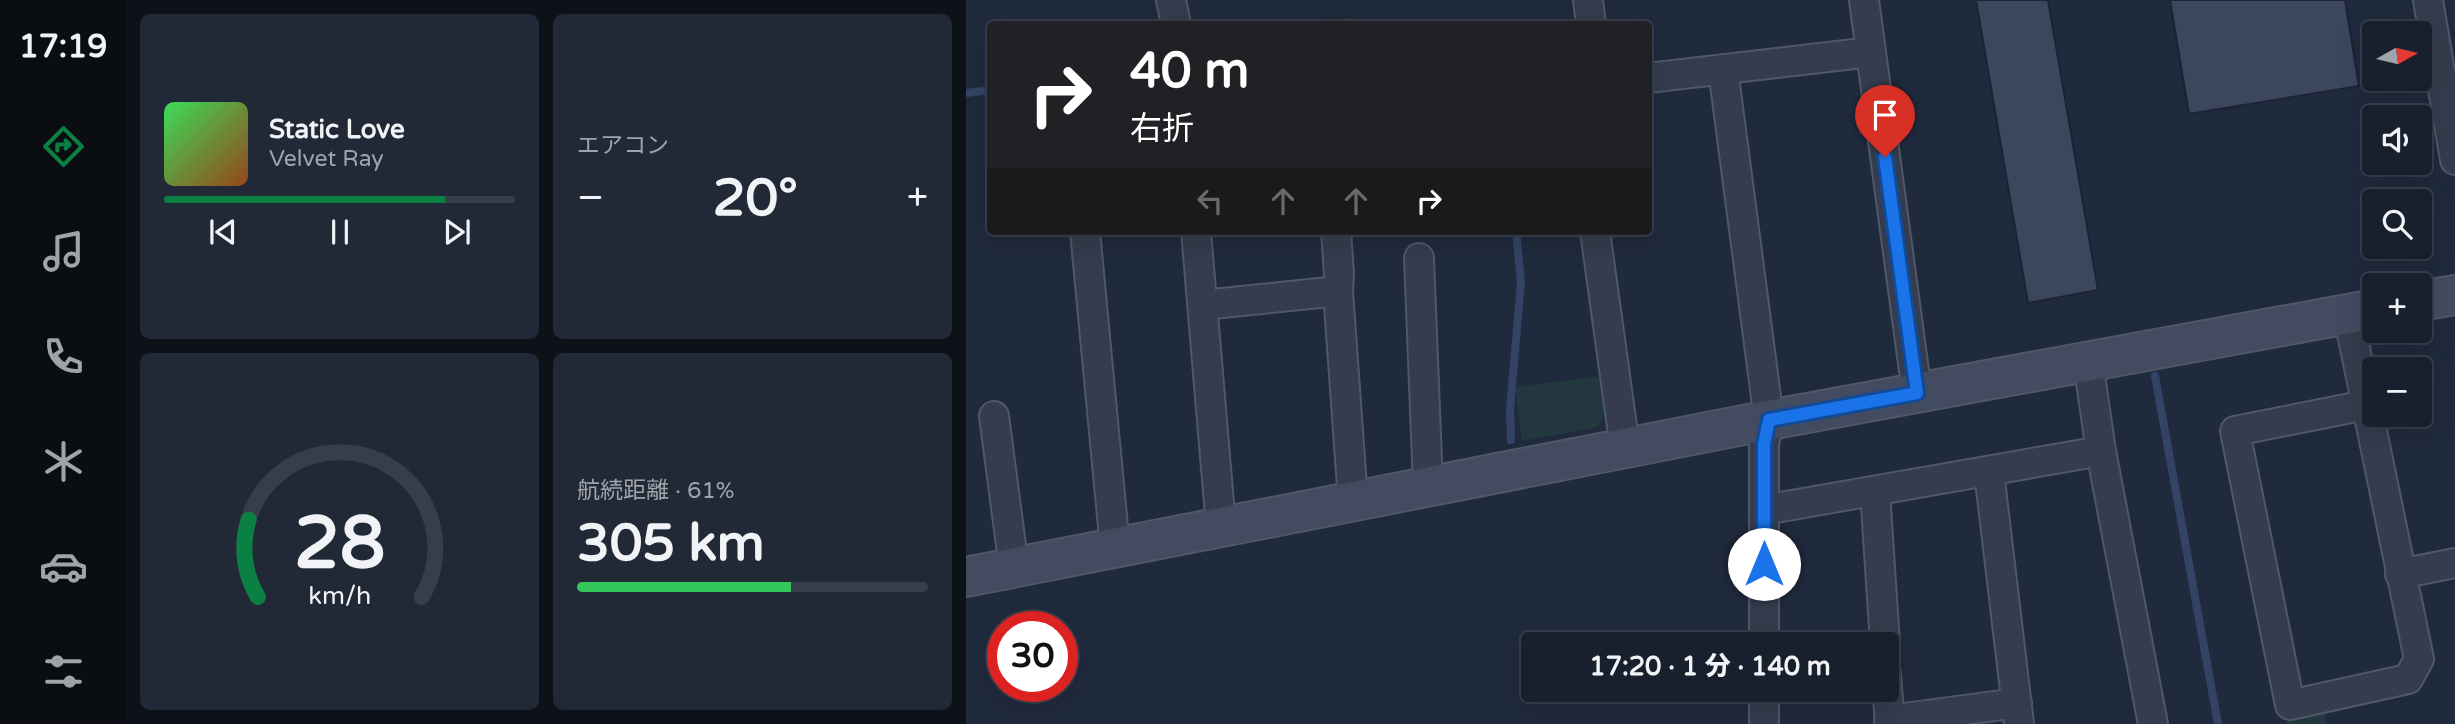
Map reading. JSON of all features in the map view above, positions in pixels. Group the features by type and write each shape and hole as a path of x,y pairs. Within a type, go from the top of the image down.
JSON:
{"street":[{"path":"1171,0 1175,21"},
{"path":"1588,0 1591,21"},
{"path":"1864,0 1917,393"},
{"path":"2428,0 2455,160"},
{"path":"1652,78 1871,52"},
{"path":"1723,69 1769,420 1764,444 1764,632"},
{"path":"1086,235 1102,278 1116,419 1115,548"},
{"path":"1196,235 1221,527"},
{"path":"1336,235 1353,501"},
{"path":"1596,235 1625,448"},
{"path":"1419,258 1428,486"},
{"path":"1203,305 1338,291"},
{"path":"2432,299 2455,295"},
{"path":"966,578 1769,420 2361,312 2363,357"},
{"path":"2088,362 2101,451 2153,724"},
{"path":"2362,406 2235,431 2282,715 2408,679 2418,659 2370,427"},
{"path":"994,416 1014,568"},
{"path":"1764,510 2101,451"},
{"path":"1888,702 1890,722 2018,714 1989,472"},
{"path":"1875,491 1884,632"},
{"path":"2400,574 2455,563"},
{"path":"1764,702 1764,724"}],"green space":[{"path":"1602,376 1607,411 1598,427 1522,441 1515,387"},
{"path":"2324,709 2327,724 2285,724 2293,716"}],"building":[{"path":"1976,0 2048,0 2098,290 2028,303"},
{"path":"2170,0 2345,0 2359,86 2189,114"},
{"path":"1350,17 1351,21 1313,21"}],"waterway":[{"path":"966,93 987,90"},
{"path":"1511,440 1510,409 1521,282 1516,235"},
{"path":"2155,376 2218,724"}],"route":[{"path":"1764,564 1764,444 1769,420 1917,393 1885,157"}]}
